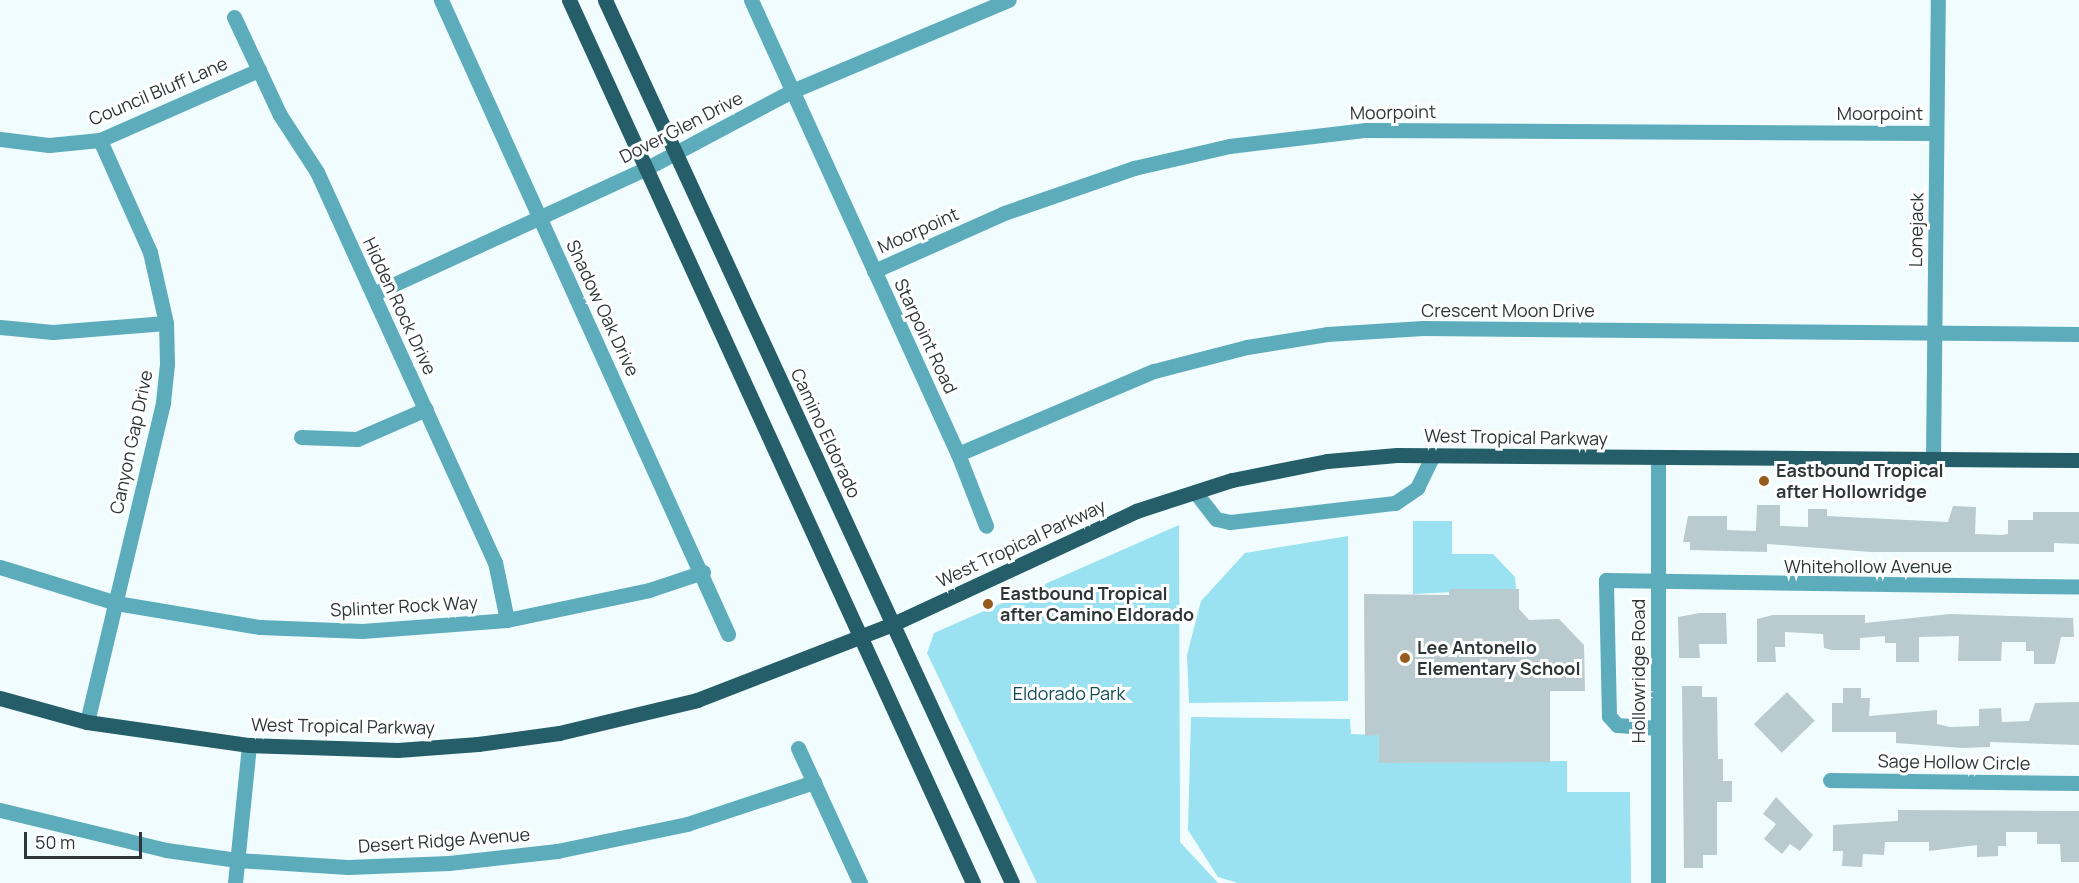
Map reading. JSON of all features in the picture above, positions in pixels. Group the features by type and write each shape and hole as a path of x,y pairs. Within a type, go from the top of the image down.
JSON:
{"main road":[{"path":"569,0 973,883"},
{"name":"Camino Eldorado","path":"605,0 1012,883"},
{"name":"West Tropical Parkway","path":"0,698 87,722 249,745 398,750 559,733 697,700 860,638 1126,515 1195,492 1328,461 1433,455 1658,459 2079,460"}],"street":[{"name":"Shadow Oak Drive","path":"441,0 703,572 728,634"},
{"name":"Starpoint Road","path":"751,0 958,454 986,526"},
{"name":"Dover Glen Drive","path":"373,294 676,154 792,91 1009,0"},
{"name":"Lonejack","path":"1933,460 1938,0"},
{"name":"Hidden Rock Drive","path":"234,16 259,70 317,172 426,409 495,562 507,620"},
{"name":"Council Bluff Lane","path":"0,139 49,145 100,140 259,70"},
{"name":"Moorpoint","path":"874,271 1004,213 1134,168 1229,146 1365,130 1936,133"},
{"name":"Canyon Gap Drive","path":"87,722 163,402 166,323 150,252 100,140"},
{"path":"0,327 53,332 166,323"},
{"name":"Crescent Moon Drive","path":"958,454 1154,371 1247,347 1327,334 1424,328 2079,334"},
{"path":"301,437 357,439 426,409"},
{"path":"1195,492 1216,519 1230,522 1395,503 1417,488 1433,455"},
{"name":"Hollowridge Road","path":"1658,459 1658,883"},
{"name":"Splinter Rock Way","path":"0,567 116,603 260,627 362,631 507,620 649,590 703,572"},
{"name":"Whitehollow Avenue","path":"1658,728 1617,725 1609,716 1606,580 1657,584 2079,587"},
{"path":"235,883 249,745"},
{"path":"798,748 860,883"},
{"name":"Sage Hollow Circle","path":"1830,780 2079,783"},
{"name":"Desert Ridge Avenue","path":"0,810 165,850 237,860 359,866 557,851 687,824 814,782"}],"green space":[{"path":"1413,521 1452,521 1452,554 1493,554 1515,577 1516,589 1413,594"},
{"name":"Eldorado Park","path":"1179,525 1180,842 1218,883 1037,883 927,653 934,633"},
{"path":"1348,536 1348,701 1189,703 1187,655 1201,601 1245,553"},
{"path":"1191,717 1350,719 1351,734 1379,735 1380,763 1567,761 1567,792 1630,792 1631,883 1238,883 1218,877 1188,830"}],"building":[{"path":"1757,505 1780,505 1780,526 1808,527 1808,509 1827,509 1827,516 1948,522 1953,506 1976,507 1975,534 2002,535 2008,534 2008,520 2033,520 2033,512 2079,512 2079,544 2054,543 2054,552 1871,552 1767,544 1767,552 1690,550 1690,542 1683,542 1688,516 1727,516 1727,530 1756,531"},
{"path":"1449,589 1519,589 1519,609 1529,620 1559,619 1584,645 1585,691 1550,691 1550,762 1379,763 1379,735 1365,736 1364,594 1449,595"},
{"path":"1700,613 1726,613 1727,644 1699,644 1700,658 1679,658 1678,617"},
{"path":"1950,614 2073,618 2074,637 2061,637 2055,664 2034,664 2034,651 2026,651 2026,642 2002,642 2001,661 1958,661 1959,636 1919,637 1919,662 1896,662 1896,643 1885,643 1885,636 1860,638 1860,650 1832,650 1824,648 1823,634 1785,632 1785,647 1775,647 1776,662 1757,662 1757,619 1773,615 1865,615 1865,623"},
{"path":"1682,686 1702,686 1702,697 1717,697 1718,759 1723,759 1723,781 1732,781 1732,802 1717,802 1717,855 1703,855 1703,868 1684,868"},
{"path":"1843,688 1861,688 1861,698 1870,698 1869,716 1937,710 1937,724 1950,727 1979,726 1979,709 2001,708 2002,722 2029,721 2035,703 2079,702 2079,745 1990,742 1990,747 1962,748 1896,743 1896,732 1832,732 1832,703 1843,703"},
{"path":"1787,692 1815,721 1782,753 1754,724"},
{"path":"1776,797 1813,835 1800,851 1790,844 1782,854 1764,839 1776,824 1763,814"},
{"path":"1898,810 2079,811 2079,862 2061,862 2060,844 2037,844 2037,832 2006,832 2006,846 1998,846 1998,856 1977,857 1977,845 1929,851 1929,842 1885,842 1884,855 1863,854 1862,867 1842,866 1843,851 1833,851 1833,825 1898,821"}],"place":[{"name":"Eastbound Tropical after Hollowridge","path":"1764,481"},
{"name":"Eastbound Tropical after Camino Eldorado","path":"988,604"},
{"name":"Lee Antonello Elementary School","path":"1405,658"}]}
